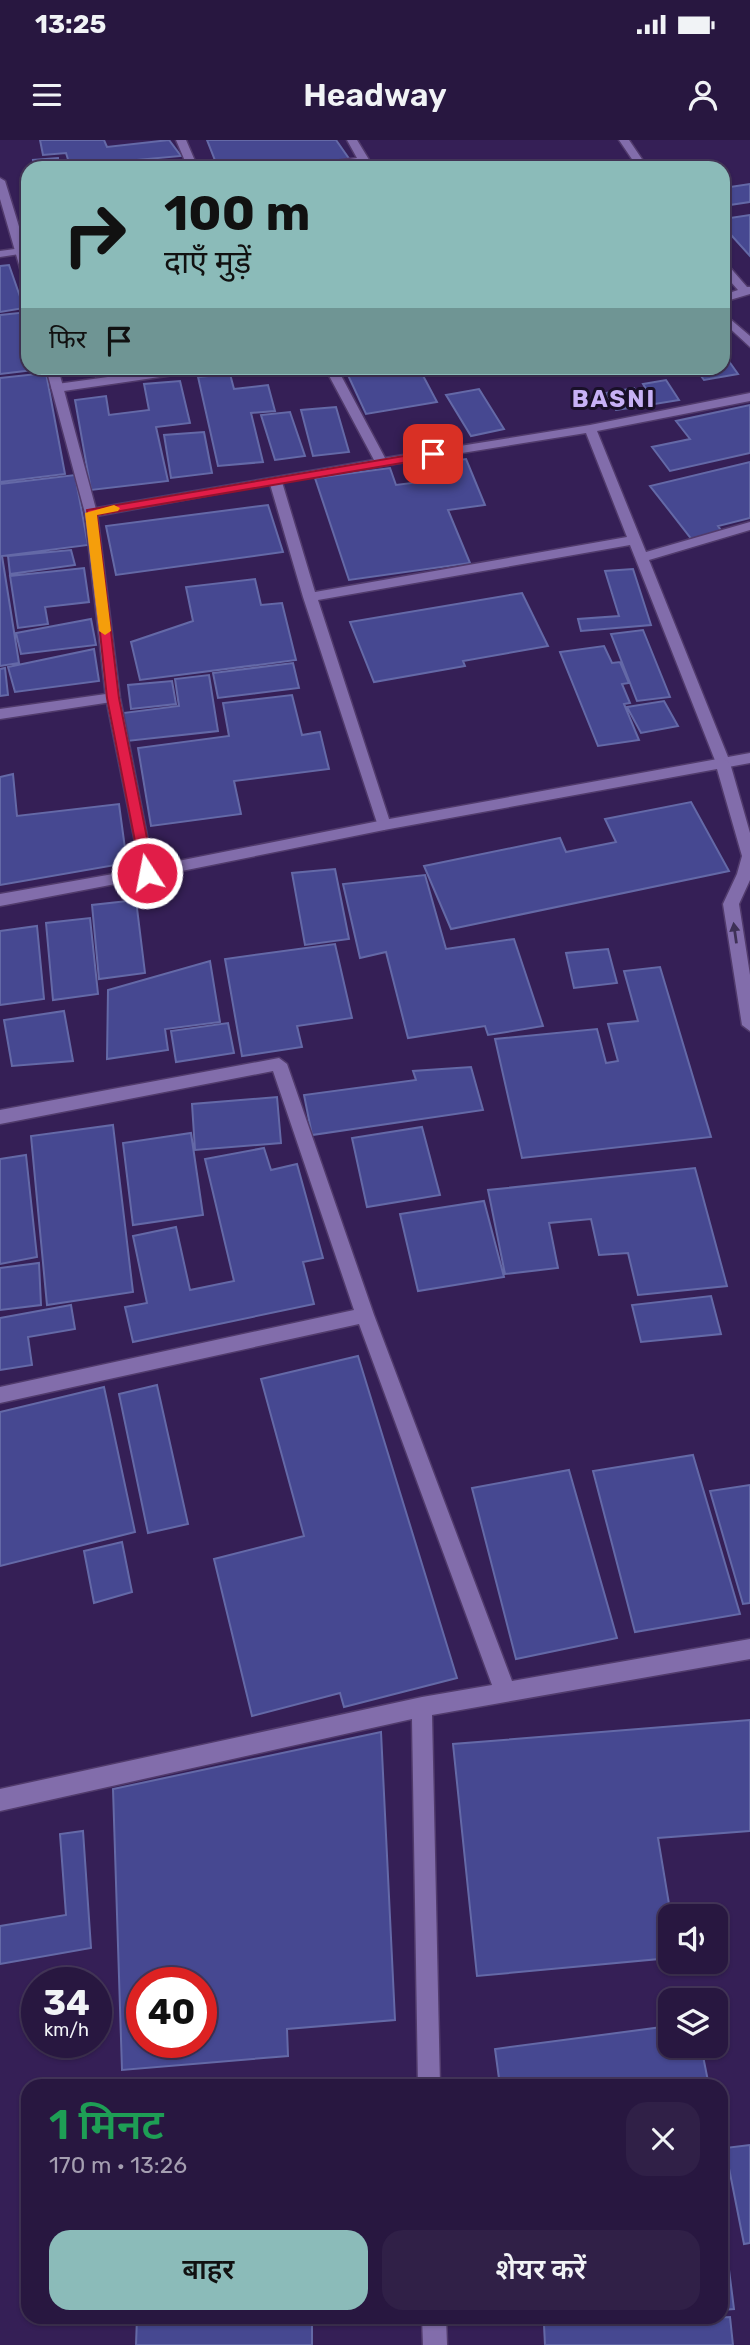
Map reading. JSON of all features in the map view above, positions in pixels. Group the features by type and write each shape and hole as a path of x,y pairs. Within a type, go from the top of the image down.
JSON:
{"street":[{"path":"181,140 190,161"},
{"path":"352,140 364,161"},
{"path":"624,140 638,161"},
{"path":"0,181 21,248"},
{"path":"0,254 21,251"},
{"path":"730,273 748,291 730,297"},
{"path":"730,323 750,343"},
{"path":"54,375 91,513 113,698 147,873"},
{"path":"57,388 146,375"},
{"path":"335,375 381,462"},
{"path":"91,513 275,479 590,429 750,397"},
{"path":"590,429 723,763 750,856 748,877 731,904 750,1025"},
{"path":"275,479 384,825"},
{"path":"641,558 750,526"},
{"path":"310,597 634,540"},
{"path":"0,714 113,698"},
{"path":"0,900 384,825 750,758"},
{"path":"0,1117 279,1063 365,1315 505,1692"},
{"path":"0,1395 365,1315"},
{"path":"0,1800 422,1707 750,1649"},
{"path":"422,1707 429,2079"},
{"path":"434,2324 435,2345"}],"building":[{"path":"40,140 104,140 107,147 169,140 181,156 126,161 68,161 66,153 43,155"},
{"path":"207,140 336,140 350,160 343,161 215,161"},
{"path":"58,158 58,161 33,161"},
{"path":"750,184 750,202 730,205 730,187"},
{"path":"750,215 750,256 730,234 730,218"},
{"path":"9,265 21,299 21,308 0,312 0,266"},
{"path":"21,313 21,372 0,374 0,315"},
{"path":"730,363 738,374 704,380 700,375 730,375"},
{"path":"46,375 65,474 0,482 0,378"},
{"path":"230,375 234,389 268,385 275,411 251,413 263,462 218,466 198,377"},
{"path":"348,375 423,375 437,402 366,414"},
{"path":"666,380 679,400 655,404 643,384"},
{"path":"180,381 190,423 156,427 168,481 91,490 75,400 106,396 109,415 149,410 144,384"},
{"path":"634,388 644,406 616,410 606,393"},
{"path":"479,389 504,429 471,436 446,395"},
{"path":"750,405 750,453 670,471 652,447 690,439 676,421"},
{"path":"336,407 349,452 313,456 301,410"},
{"path":"290,412 305,456 275,460 261,415"},
{"path":"204,432 212,473 171,478 164,435"},
{"path":"466,459 485,505 448,510 470,563 349,580 315,478 390,468 396,485 428,481 421,465"},
{"path":"750,462 750,518 718,526 723,533 693,541 650,486"},
{"path":"75,475 88,545 2,556 19,663 0,666 0,484"},
{"path":"268,505 283,552 116,575 106,526"},
{"path":"71,550 75,565 10,574 8,556"},
{"path":"84,568 89,602 45,607 48,624 18,628 10,576"},
{"path":"633,569 651,625 581,631 578,619 619,616 605,571"},
{"path":"255,579 261,605 282,603 296,660 140,680 131,642 193,621 186,587"},
{"path":"522,593 548,646 463,661 465,666 374,682 350,622"},
{"path":"91,619 96,645 21,654 16,633"},
{"path":"643,630 670,697 637,701 611,634"},
{"path":"604,646 612,663 620,662 629,683 622,684 630,703 624,704 639,740 598,746 560,652"},
{"path":"94,649 99,681 15,692 8,667"},
{"path":"293,663 299,688 218,698 213,673"},
{"path":"5,668 8,695 0,696 0,669"},
{"path":"209,675 218,731 127,741 123,713 179,706 175,679"},
{"path":"172,681 176,704 131,709 128,685"},
{"path":"292,695 302,735 320,732 329,769 234,781 241,814 151,826 138,748 229,736 223,703"},
{"path":"664,701 678,726 641,733 627,707"},
{"path":"13,774 17,816 119,804 127,863 0,885 0,777"},
{"path":"691,802 729,871 451,929 424,866 560,838 566,852 616,842 605,819"},
{"path":"335,869 349,939 305,945 292,873"},
{"path":"425,875 446,949 514,939 543,1026 488,1035 485,1026 408,1038 386,952 360,958 343,884"},
{"path":"136,900 145,973 99,979 92,905"},
{"path":"90,918 98,994 53,1000 46,923"},
{"path":"37,926 44,999 0,1005 0,931"},
{"path":"335,944 352,1018 297,1026 302,1047 242,1056 225,959"},
{"path":"608,949 617,983 574,988 566,953"},
{"path":"210,961 220,1022 165,1029 168,1050 107,1059 108,990"},
{"path":"660,967 711,1137 522,1158 495,1039 597,1029 606,1063 618,1061 608,1024 638,1021 624,971"},
{"path":"64,1011 73,1061 12,1066 4,1020"},
{"path":"228,1023 234,1053 176,1062 171,1031"},
{"path":"471,1067 483,1110 312,1135 304,1095 416,1080 413,1071"},
{"path":"277,1097 281,1143 195,1150 192,1104"},
{"path":"113,1125 133,1292 47,1305 31,1136"},
{"path":"422,1127 440,1195 367,1207 352,1138"},
{"path":"191,1133 203,1215 133,1225 123,1143"},
{"path":"264,1148 271,1170 297,1164 323,1258 303,1262 314,1304 133,1342 125,1307 147,1303 133,1236 176,1227 190,1290 234,1281 205,1159"},
{"path":"26,1155 37,1257 0,1264 0,1159"},
{"path":"695,1168 727,1286 638,1295 628,1253 599,1255 591,1219 549,1223 558,1268 505,1274 488,1190"},
{"path":"484,1201 504,1277 418,1291 400,1214"},
{"path":"39,1263 41,1305 0,1310 0,1268"},
{"path":"711,1296 721,1334 641,1342 632,1305"},
{"path":"71,1305 75,1329 28,1337 32,1365 0,1370 0,1318"},
{"path":"358,1356 457,1678 344,1707 340,1693 252,1716 214,1559 304,1536 261,1379"},
{"path":"157,1385 188,1524 148,1533 119,1394"},
{"path":"104,1387 135,1532 0,1566 0,1412"},
{"path":"693,1455 740,1614 635,1632 593,1471"},
{"path":"569,1470 617,1638 516,1659 472,1488"},
{"path":"750,1485 750,1603 743,1604 710,1491"},
{"path":"122,1542 132,1592 94,1603 84,1551"},
{"path":"750,1720 750,1831 658,1838 669,1904 658,1904 658,1959 477,1976 453,1744"},
{"path":"381,1732 395,2020 287,2029 288,2056 122,2070 113,1789"},
{"path":"83,1831 91,1948 0,1964 0,1926 66,1915 60,1834"},
{"path":"658,2028 658,2058 703,2058 708,2079 499,2079 495,2049"},
{"path":"750,2145 750,2243 744,2244 728,2163 728,2148"},
{"path":"728,2262 734,2309 728,2309"},
{"path":"728,2317 733,2345 545,2345 544,2325 728,2324"},
{"path":"137,2324 312,2324 312,2345 136,2345"}],"slow traffic":[{"path":"105,631 91,513 114,508"}],"district":[{"name":"BASNI","path":"614,399"}],"route":[{"path":"147,873 113,698 91,513 275,479 433,454"}]}
